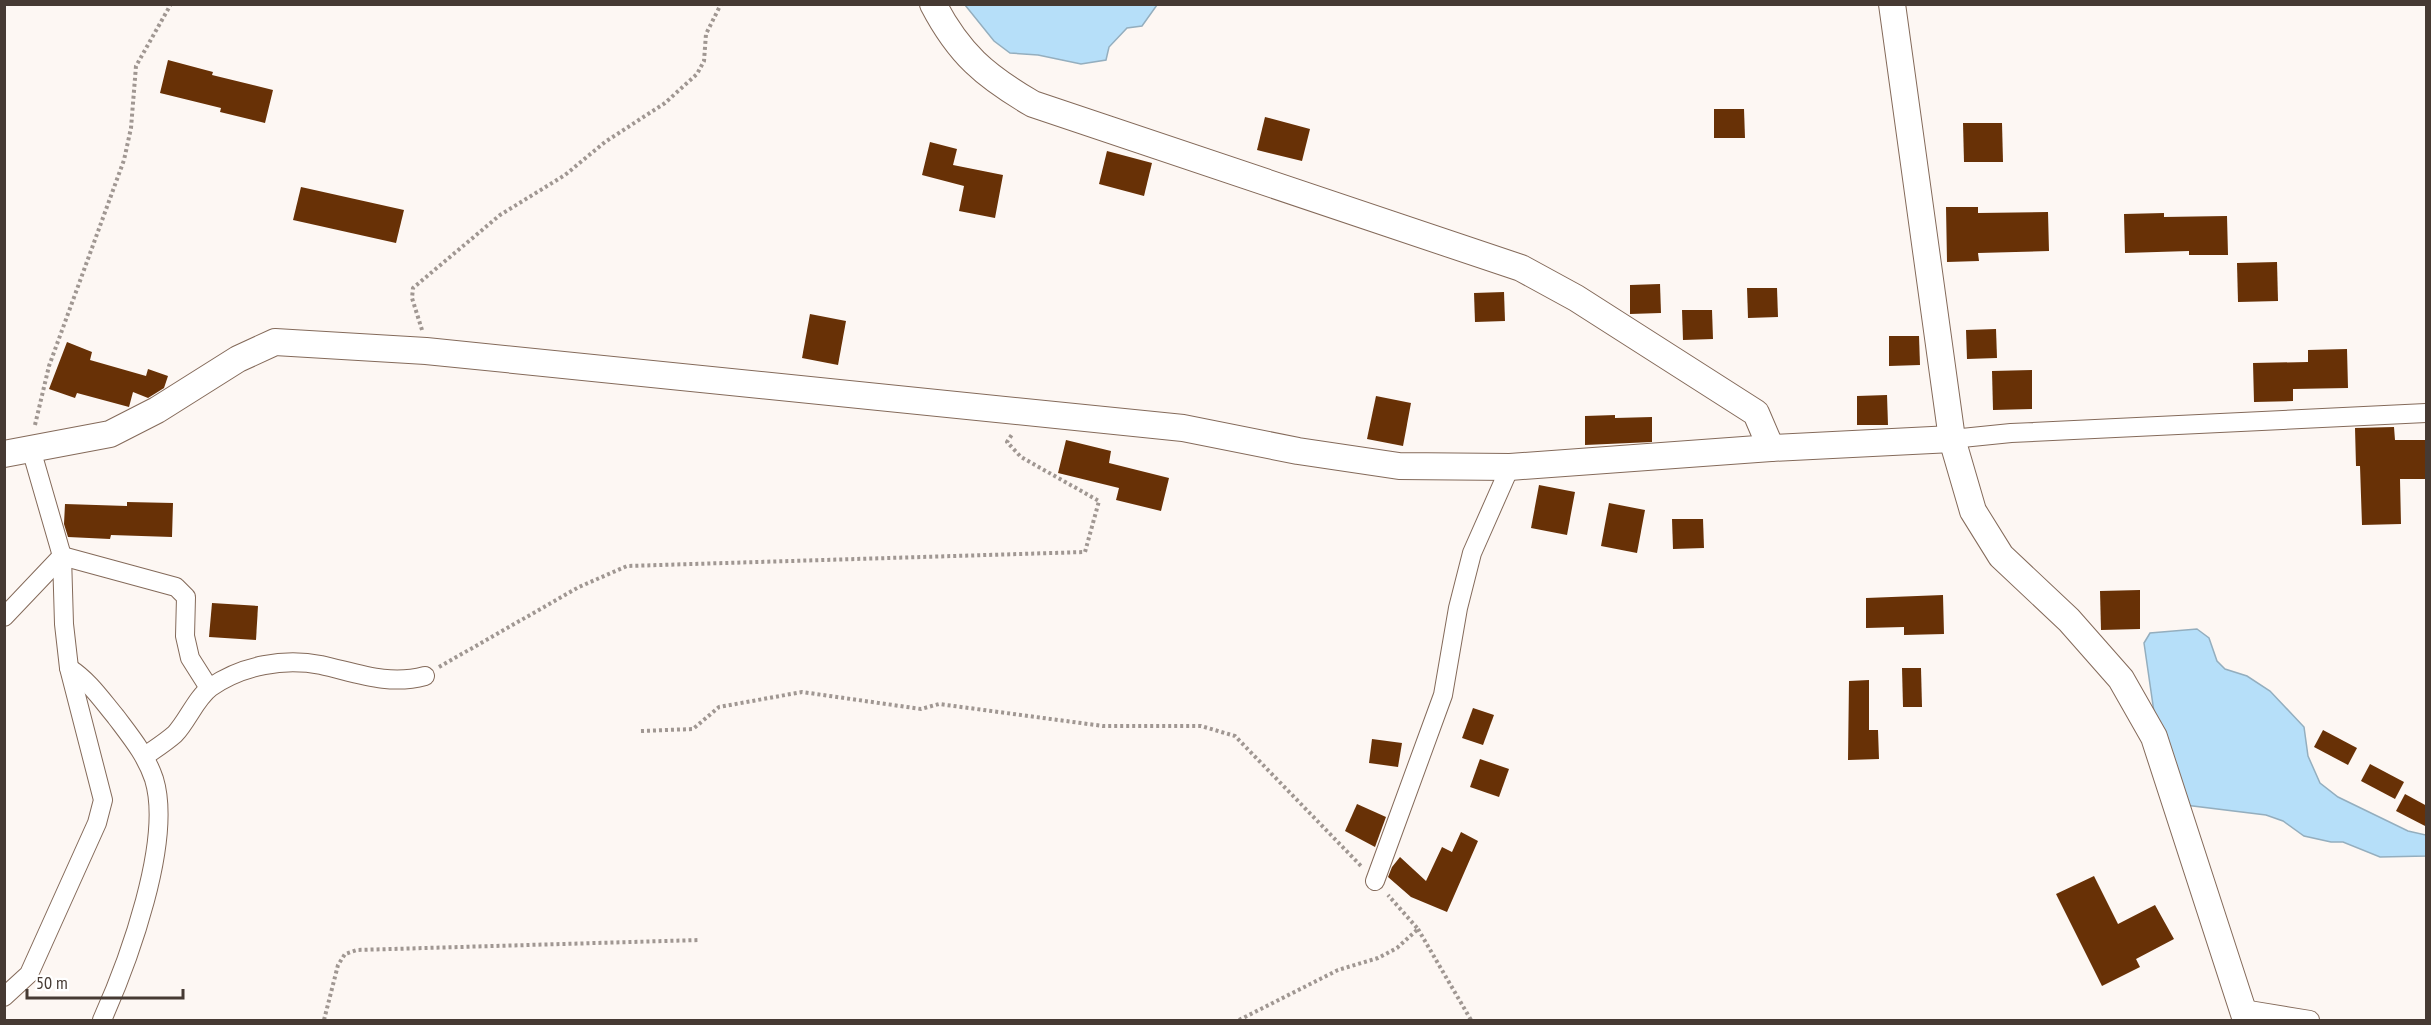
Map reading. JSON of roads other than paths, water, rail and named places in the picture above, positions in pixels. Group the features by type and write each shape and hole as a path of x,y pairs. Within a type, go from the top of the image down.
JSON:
{"street":[{"path":"933,4 948,33 976,64 1001,85 1033,104 1530,273 1576,298 1756,413 1772,448"},
{"path":"1892,4 1952,439 1973,511 2001,556 2069,620 2121,679 2154,736 2245,1015 2310,1020"},
{"path":"4,454 110,434 158,410 238,359 275,342 426,351 1183,428 1298,451 1399,466 1510,467 1772,448 1952,439 2011,433 2427,413"},
{"path":"4,997 29,974 97,823 103,800 69,668 64,624 62,556 32,449"},
{"path":"1375,881 1443,695 1458,608 1472,553 1510,467"},
{"path":"4,617 62,556"},
{"path":"62,556 176,587 186,597 185,636 190,658 209,688"},
{"path":"146,756 174,734 209,688 240,671 275,663 318,665 366,676 405,681 425,676"},
{"path":"69,668 86,679 146,756 154,781 158,811 156,839 138,925 121,977 102,1020"}],"water":[{"path":"965,5 1157,5 1142,26 1127,28 1109,47 1106,60 1081,64 1038,55 1010,53 994,41"},
{"path":"2197,629 2209,638 2217,661 2225,669 2247,676 2270,691 2304,727 2308,756 2320,783 2338,797 2408,831 2426,835 2426,856 2380,857 2343,842 2331,842 2304,836 2283,821 2266,815 2185,805 2154,712 2144,643 2150,633"}]}
